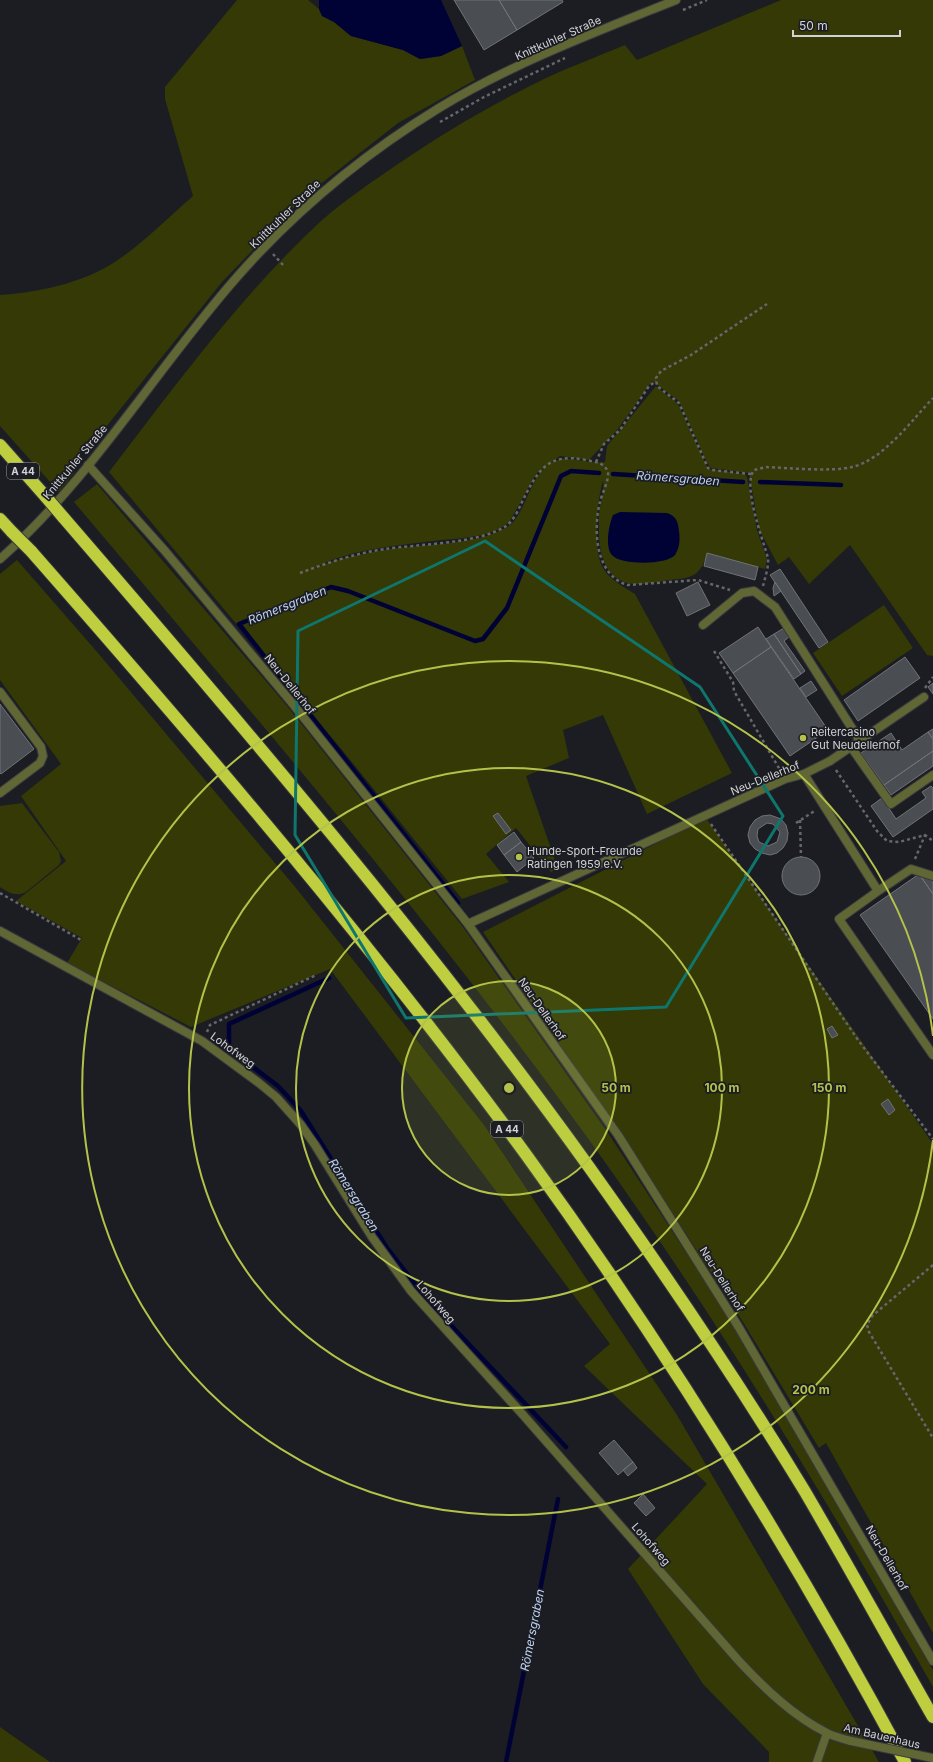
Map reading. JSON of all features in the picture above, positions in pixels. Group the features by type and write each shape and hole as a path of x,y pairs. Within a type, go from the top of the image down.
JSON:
{"highway":[{"name":"A 44","path":"0,445 169,640 385,898 502,1048 589,1168 673,1288 804,1491 933,1717"},
{"name":"A 44","path":"0,518 31,551 212,760 309,875 390,976 528,1157 630,1304 729,1457 802,1578 905,1762"}],"street":[{"name":"Knittkuhler Straße","path":"0,559 66,493 195,328 237,277 290,222 350,170 439,108 475,88 532,61 676,0"},
{"name":"Neu-Dellerhof","path":"88,465 166,551 287,697 468,924 618,1134 738,1326 933,1660"},
{"path":"704,625 742,593 754,591 761,596 775,607 860,741"},
{"path":"0,692 41,747 43,756 40,763 0,792"},
{"name":"Neu-Dellerhof","path":"468,924 785,779 804,774 830,761 924,697"},
{"path":"851,747 891,804 933,775"},
{"path":"804,774 878,891"},
{"path":"933,876 911,868 839,919 933,1055"},
{"name":"Lohofweg","path":"0,931 202,1041 259,1083 289,1111 315,1146 392,1266 427,1310 524,1416 766,1690 827,1733"},
{"path":"817,1762 827,1733"},
{"name":"Am Bauenhaus","path":"827,1733 851,1742 933,1758"}],"path":[{"path":"679,11 707,0"},
{"path":"438,124 484,97 570,56"},
{"path":"266,247 283,266"},
{"path":"268,261 278,250"},
{"path":"596,462 604,444 620,430 649,386 656,381 658,374 661,371 692,355 767,304"},
{"path":"656,381 658,386 679,403 708,468 712,470 750,474 759,468 843,469 864,463 884,449 933,398"},
{"path":"300,573 325,564 383,549 476,537 497,530 511,522 536,475 549,464 563,457 596,462 606,467 608,472 600,504 598,529 602,563 610,574 620,582 628,585 698,580 742,593"},
{"path":"750,474 749,479 758,529 768,559 761,596"},
{"path":"714,651 733,682 734,692 785,779"},
{"path":"830,761 882,837 887,841 899,842 925,835"},
{"path":"796,823 823,806"},
{"path":"705,816 858,1040 933,1140"},
{"path":"800,820 800,857"},
{"path":"925,835 933,842"},
{"path":"911,868 925,835"},
{"path":"0,893 81,940"},
{"path":"202,1041 210,1026 316,976"},
{"path":"933,1265 872,1316 867,1325 869,1332 933,1438"}],"highlighted area":[{"path":"485,541 700,687 783,816 666,1007 406,1018 295,835 298,631"}],"green space":[{"path":"237,0 308,0 319,9 322,16 334,22 351,36 403,50 420,59 441,56 462,46 475,80 398,123 304,197 222,282 94,442 90,438 73,462 74,473 59,492 0,426 0,295 39,290 66,284 103,269 127,254 193,196 165,99 165,87"},
{"path":"781,0 933,0 933,656 927,655 850,545 809,584 789,557 778,565 759,529 749,473 711,468 707,463 679,401 652,381 618,429 589,460 560,456 536,474 510,521 496,530 478,536 393,546 358,552 327,562 314,569 338,560 384,550 480,538 507,527 514,521 536,479 543,469 552,463 563,459 605,462 607,446 656,386 678,404 708,469 745,474 747,477 757,530 767,559 765,569 707,553 702,567 690,577 649,583 628,583 618,579 611,573 605,564 602,555 599,524 603,481 599,500 597,524 599,558 602,566 612,579 635,594 732,773 647,814 603,715 563,730 569,758 526,776 558,869 551,872 516,828 486,854 509,882 462,899 343,751 109,472 184,374 236,310 263,280 321,221 376,179 469,119 556,74 625,45 637,60"},
{"path":"97,484 288,707 463,927 610,1136 725,1312 933,1670 933,1687 853,1548 770,1411 683,1276 638,1210 531,1061 404,898 339,818 74,502"},
{"path":"17,560 98,653 296,888 484,1125 677,1415 879,1762 769,1762 769,1752 703,1684 628,1569 707,1484 584,1366 610,1344 330,969 191,1027 67,963 82,938 16,901 66,861 21,796 61,764 0,680 0,574"},
{"path":"884,605 913,648 842,696 813,653"},
{"path":"22,803 59,852 61,861 59,865 26,892 16,894 10,893 0,887 0,806"},
{"path":"706,818 933,1144 933,1633 826,1443 819,1448 743,1322 622,1135 483,932"},
{"path":"0,1727 50,1762 0,1762"}],"shaded area":[{"path":"319,0 441,0 462,46 441,56 420,59 403,50 351,36 334,22 322,16 319,9"},
{"path":"620,512 667,513 673,516 679,527 679,546 675,555 663,561 644,563 625,561 613,556 610,553 608,536 613,515"}],"building":[{"path":"454,0 499,0 517,30 484,50"},
{"path":"499,0 562,0 563,2 517,30"},
{"path":"707,553 758,567 755,580 704,566"},
{"path":"780,569 828,642 819,648 770,575"},
{"path":"698,582 710,605 687,616 676,593"},
{"path":"775,582 781,591 774,596 773,588"},
{"path":"758,627 771,647 733,673 719,653"},
{"path":"784,628 789,637 784,641 805,671 801,674 774,634"},
{"path":"774,634 801,674 794,679 766,639"},
{"path":"771,647 828,730 790,756 733,673"},
{"path":"905,657 920,678 858,721 844,700"},
{"path":"811,681 817,690 806,697 800,688"},
{"path":"933,683 933,694 928,687"},
{"path":"0,704 34,749 1,774 0,773"},
{"path":"933,729 933,739 928,732"},
{"path":"928,732 933,739 933,751 884,785 861,753 891,733 902,750"},
{"path":"933,751 933,766 891,795 884,785"},
{"path":"931,786 933,788 933,809 893,837 871,806 882,798 896,819 926,798 922,792"},
{"path":"498,813 511,830 506,834 493,816"},
{"path":"770,815 781,819 786,825 788,833 787,841 783,848 777,853 770,855 762,853 755,849 750,843 748,835 750,827 755,820 762,816","holes":["767,823 773,824 780,832 777,842 768,846 759,842 757,836 758,829"]},
{"path":"514,832 521,842 504,855 497,845"},
{"name":"Hunde-Sport-Freunde Ratingen 1959 e.V.","path":"521,842 534,858 517,872 504,855"},
{"path":"801,857 811,860 817,866 820,876 817,886 811,892 801,895 791,892 785,886 782,876 785,866 791,860"},
{"path":"919,874 933,878 933,894"},
{"path":"919,874 933,894 933,1019 860,915"},
{"path":"832,1026 838,1035 832,1038 827,1029"},
{"path":"888,1099 895,1110 889,1115 881,1104"},
{"path":"614,1440 633,1462 618,1475 599,1453"},
{"path":"633,1462 637,1468 628,1476 623,1470"},
{"path":"643,1494 655,1508 646,1516 634,1503"}],"waterway":[{"name":"Römersgraben","path":"458,903 239,624 331,587 348,591 475,641 483,639 507,608 561,476 571,471 599,473"},
{"name":"Römersgraben","path":"613,474 743,482"},
{"name":"Römersgraben","path":"760,482 841,485"},
{"name":"Römersgraben","path":"329,978 229,1024 229,1049 278,1086 301,1111 387,1248 428,1301 566,1447"},
{"name":"Römersgraben","path":"506,1762 558,1499"}],"place":[{"name":"Reitercasino Gut Neudellerhof","path":"803,738"},
{"name":"Hunde-Sport-Freunde Ratingen 1959 e.V.","path":"519,857"}]}
